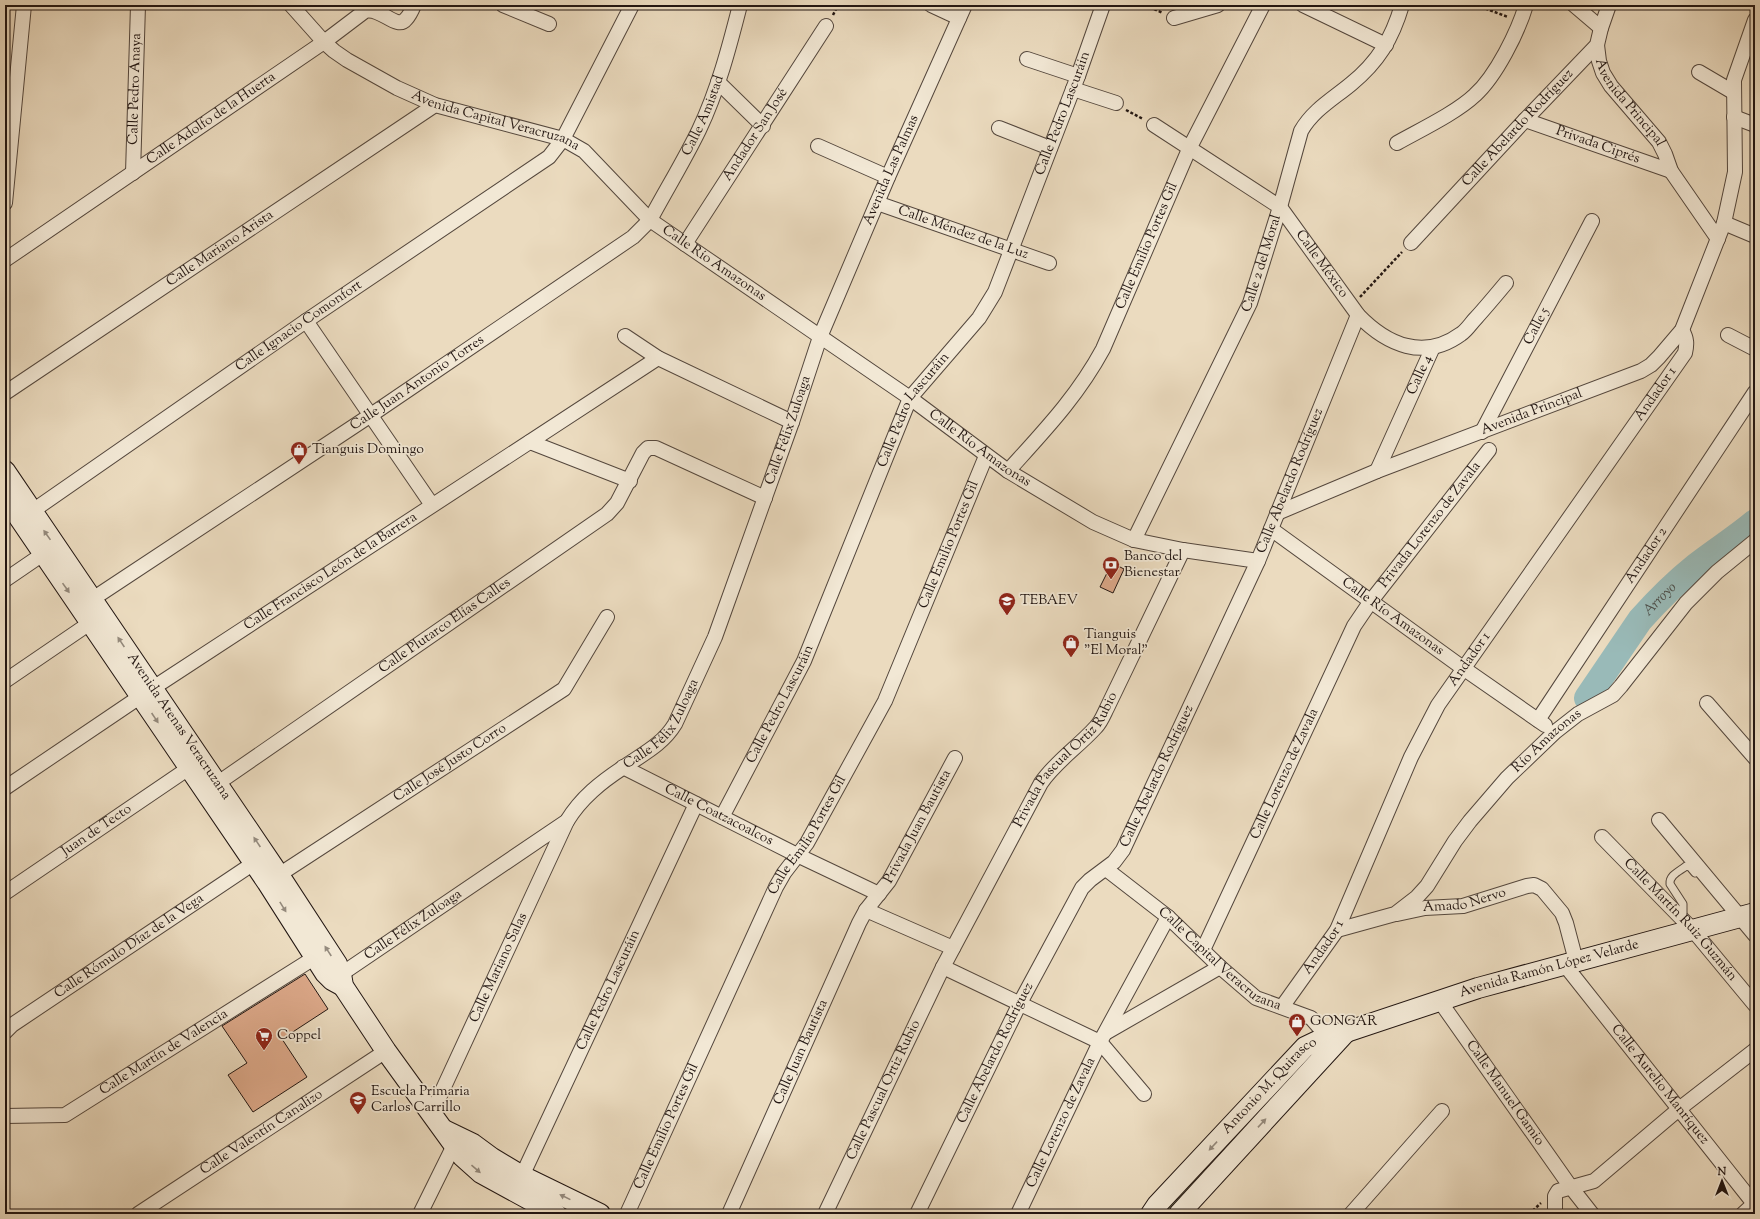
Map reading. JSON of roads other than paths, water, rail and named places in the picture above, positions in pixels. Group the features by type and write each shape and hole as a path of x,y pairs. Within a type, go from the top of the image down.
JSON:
{"main road":[{"name":"Avenida Atenas Veracruzana","path":"5,471 31,512 87,610"},
{"name":"Avenida Atenas Veracruzana","path":"5,497 43,554 218,783 273,878 314,958 338,980 386,1051 446,1131 462,1156 481,1173 547,1212"},
{"name":"Avenida Atenas Veracruzana","path":"147,692 189,768 254,863 273,878 337,964 338,980"},
{"name":"Avenida Ramón López Velarde","path":"1336,1037 1439,1000 1570,962 1688,924 1748,915"},
{"name":"Antonio M. Quirasco","path":"1151,1214 1157,1205 1305,1047 1336,1037"},
{"name":"Antonio M. Quirasco","path":"1179,1214 1336,1037"},
{"name":"Avenida Atenas Veracruzana","path":"446,1131 474,1144 492,1158 522,1176 600,1214"}],"street":[{"path":"5,203 24,5"},
{"name":"Calle Pedro Anaya","path":"133,173 138,5"},
{"name":"Avenida Capital Veracruzana","path":"292,5 324,42 346,60 397,88 435,105 563,139 584,151 650,220"},
{"name":"Calle Adolfo de la Huerta","path":"5,260 324,42 366,11 376,10 396,23 402,23 406,20 414,5"},
{"path":"503,5 549,24"},
{"name":"Calle Ignacio Comonfort","path":"31,512 306,321 549,157 563,139 632,5"},
{"name":"Calle Amistad","path":"650,220 698,131 718,82 740,5"},
{"path":"931,5 959,18"},
{"name":"Avenida Las Palmas","path":"820,337 888,177 965,5"},
{"name":"Calle Pedro Lascuráin","path":"722,817 804,661 910,398 987,306 995,292 1103,5"},
{"path":"1174,18 1218,5"},
{"name":"Calle Emilio Portes Gil","path":"1008,471 1073,398 1089,375 1103,349 1190,147 1263,5"},
{"path":"1303,5 1386,45"},
{"name":"Calle 2 del Moral","path":"1134,540 1250,303 1280,207 1301,130 1315,111 1366,71 1386,45 1402,5"},
{"path":"1397,144 1475,95 1494,73 1504,57 1526,5"},
{"path":"1574,5 1601,28"},
{"path":"1597,45 1609,5"},
{"name":"Avenida Principal","path":"1277,513 1377,471 1641,371 1659,357 1682,330 1724,223 1735,172 1736,153 1733,92 1734,80 1737,67 1755,20"},
{"name":"Andador San José","path":"685,244 763,126 826,26"},
{"name":"Avenida Principal","path":"1597,45 1599,61 1610,86 1659,142 1671,171 1718,239"},
{"name":"Calle Abelardo Rodríguez","path":"1410,243 1597,45"},
{"path":"1027,59 1116,104"},
{"path":"1699,72 1733,92"},
{"path":"718,82 763,126"},
{"name":"Calle Mariano Arista","path":"5,393 435,105"},
{"path":"1734,117 1755,125"},
{"name":"Privada Ciprés","path":"1525,120 1671,171"},
{"name":"Calle México","path":"1154,125 1280,207 1355,311 1372,330 1390,340 1408,347 1433,347"},
{"path":"999,128 1050,148"},
{"path":"818,146 888,177"},
{"name":"Calle Méndez de la Luz","path":"877,203 1049,264"},
{"name":"Calle Río Amazonas","path":"650,220 910,398 1008,471 1093,522 1134,540 1183,550 1258,561"},
{"name":"Calle Juan Antonio Torres","path":"5,681 87,610 633,237 650,220"},
{"name":"Calle 5","path":"1482,432 1592,221"},
{"path":"1724,223 1755,236"},
{"name":"Calle 4","path":"1377,471 1433,347 1448,342 1463,333 1506,284"},
{"name":"Calle Abelardo Rodríguez","path":"917,1214 1020,1003 1082,888 1114,862 1123,850 1258,561 1355,311"},
{"path":"306,321 432,505"},
{"name":"Andador 1","path":"1282,1007 1338,930 1411,757 1438,705 1684,353 1687,345 1686,338 1682,330"},
{"path":"1728,335 1755,349"},
{"path":"625,336 658,358 792,422"},
{"name":"Calle Félix Zuloaga","path":"338,980 567,821 575,807 587,794 668,736 715,637 792,422 820,337"},
{"name":"Calle Francisco León de la Barrera","path":"5,788 147,692 658,358"},
{"name":"Andador 2","path":"1538,720 1755,392"},
{"path":"530,442 630,481"},
{"name":"Calle Plutarco Elías Calles","path":"218,783 607,514 617,503 630,481 643,452 648,448 656,448 765,498"},
{"name":"Privada Lorenzo de Zavala","path":"1371,601 1489,450"},
{"name":"Calle Emilio Portes Gil","path":"627,1214 776,887 797,855 807,843 886,701 986,456"},
{"name":"Calle Río Amazonas","path":"1271,529 1555,732"},
{"name":"Río Amazonas","path":"1338,930 1395,914 1416,897 1427,886 1455,841 1470,821 1507,778 1555,732 1578,714 1613,695 1686,602 1717,572 1755,541"},
{"name":"Privada Pascual Ortiz Rubio","path":"943,967 1041,783 1058,762 1097,725 1107,708 1183,550"},
{"path":"5,580 43,554"},
{"name":"Calle Lorenzo de Zavala","path":"1203,950 1354,626 1371,601"},
{"name":"Calle José Justo Corro","path":"273,878 564,689 607,617"},
{"path":"1707,702 1755,758"},
{"name":"Privada Juan Bautista","path":"879,894 889,881 955,758"},
{"name":"Calle Coatzacoalcos","path":"623,767 797,855 879,894"},
{"name":"Juan de Tecto","path":"5,893 189,768"},
{"name":"Calle Pedro Lascuráin","path":"522,1176 696,804"},
{"path":"1659,820 1720,893 1748,915 1755,935"},
{"name":"Calle Mariano Salas","path":"420,1214 446,1131 567,821"},
{"name":"Calle Martín Ruiz Guzmán","path":"1602,837 1688,924 1755,1005"},
{"name":"Calle Rómulo Díaz de la Vega","path":"5,1032 12,1025 254,863"},
{"name":"Calle Capital Veracruzana","path":"1106,869 1168,917 1220,967 1256,998 1311,1018 1336,1037"},
{"name":"Amado Nervo","path":"1395,914 1425,908 1463,906 1534,885 1542,889 1562,913 1566,923 1570,962"},
{"name":"Calle Juan Bautista","path":"729,1214 866,910 879,894"},
{"path":"866,910 953,948"},
{"name":"Calle Lorenzo de Zavala","path":"1018,1214 1103,1037 1168,917"},
{"name":"Calle Martín de Valencia","path":"5,1116 65,1115 314,958"},
{"name":"Calle Aurelio Manríquez","path":"1570,962 1679,1109 1755,1204"},
{"path":"943,967 1020,1003 1103,1037 1144,1094"},
{"name":"Calle Pascual Ortiz Rubio","path":"825,1214 943,967"},
{"path":"1103,1037 1220,967"},
{"name":"Calle Manuel Gamio","path":"1439,1000 1570,1186 1592,1214"},
{"path":"1555,1214 1555,1196 1558,1191 1570,1186 1582,1185 1594,1181 1679,1109 1755,1050"},
{"name":"Calle Valentín Canalizo","path":"138,1214 386,1051"},
{"path":"1350,1214 1442,1111"},
{"path":"1743,1214 1755,1204"}],"lane":[{"path":"1688,924 1684,907 1670,884 1671,876 1686,866 1690,867 1711,892 1720,893"}],"waterway":[{"name":"Arroyo","path":"1587,698 1640,620 1653,606 1696,566 1755,522"}],"place":[{"name":"Tianguis Domingo","path":"299,465"},
{"name":"Banco del Bienestar","path":"1111,580"},
{"name":"TEBAEV","path":"1007,616"},
{"name":"Tianguis \"El Moral\"","path":"1071,658"},
{"name":"GONGAR","path":"1297,1037"},
{"name":"Coppel","path":"264,1051"},
{"name":"Escuela Primaria Carlos Carrillo","path":"358,1115"}]}
